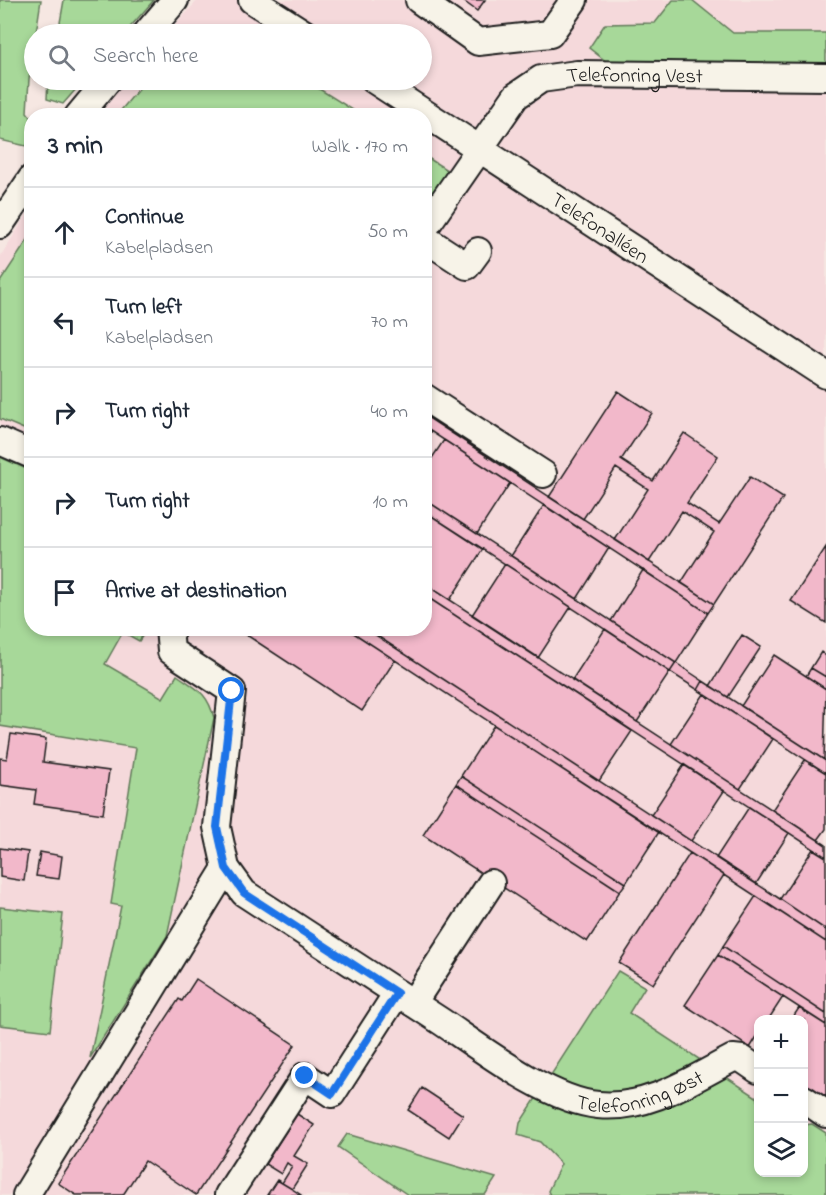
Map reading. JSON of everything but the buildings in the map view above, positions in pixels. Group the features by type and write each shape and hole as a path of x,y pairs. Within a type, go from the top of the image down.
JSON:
{"street":[{"path":"155,24 175,0"},
{"path":"252,0 289,24"},
{"path":"419,0 478,42 550,34 574,0"},
{"name":"Telefonring Vest","path":"432,217 516,96 541,79 555,75 826,77"},
{"path":"85,108 100,90"},
{"name":"Telefonalléen","path":"389,90 417,108"},
{"name":"Telefonalléen","path":"432,118 826,375"},
{"path":"0,225 24,190"},
{"path":"432,242 471,266"},
{"path":"432,402 543,474"},
{"path":"0,441 24,452"},
{"path":"170,636 171,651 232,691 217,827 226,868 244,893 405,998"},
{"path":"26,1195 226,868"},
{"path":"228,1195 305,1076 332,1094 491,883"},
{"name":"Telefonring Øst","path":"405,998 517,1071 570,1098 597,1105 625,1104 655,1097 733,1058 742,1059 757,1069"},
{"path":"808,1102 826,1114"}],"shaded area":[{"path":"198,0 826,0 826,1195 0,1195 0,257 24,219 24,636 432,636 432,108 105,108 119,90 432,90 432,24 176,24"}],"green space":[{"path":"0,0 41,0 37,24 24,24 24,90 28,90 27,108 24,108 24,146 0,140"},
{"path":"64,0 154,0 133,24 60,24"},
{"path":"673,0 692,0 733,33 826,33 826,63 607,62 589,48 605,24 655,23"},
{"path":"47,90 75,90 63,104 47,99"},
{"path":"138,90 321,90 350,108 123,108"},
{"path":"432,160 450,172 432,201"},
{"path":"24,246 24,429 0,419 0,282"},
{"path":"0,457 24,468 24,636 121,636 105,664 163,698 177,675 205,697 214,718 167,936 90,1058 121,906 111,904 136,748 0,726"},
{"path":"130,636 142,636 139,641"},
{"path":"0,907 63,914 50,1031 0,1025"},
{"path":"618,971 645,987 629,1013 754,1095 754,1177 808,1177 808,1124 812,1124 826,1133 826,1195 550,1195 548,1191 561,1164 540,1142 518,1135 520,1123"},
{"path":"347,1134 496,1178 485,1195 408,1195 338,1147"}],"route":[{"path":"232,691 217,827 226,868 244,893 397,993 332,1094 305,1076"}]}
